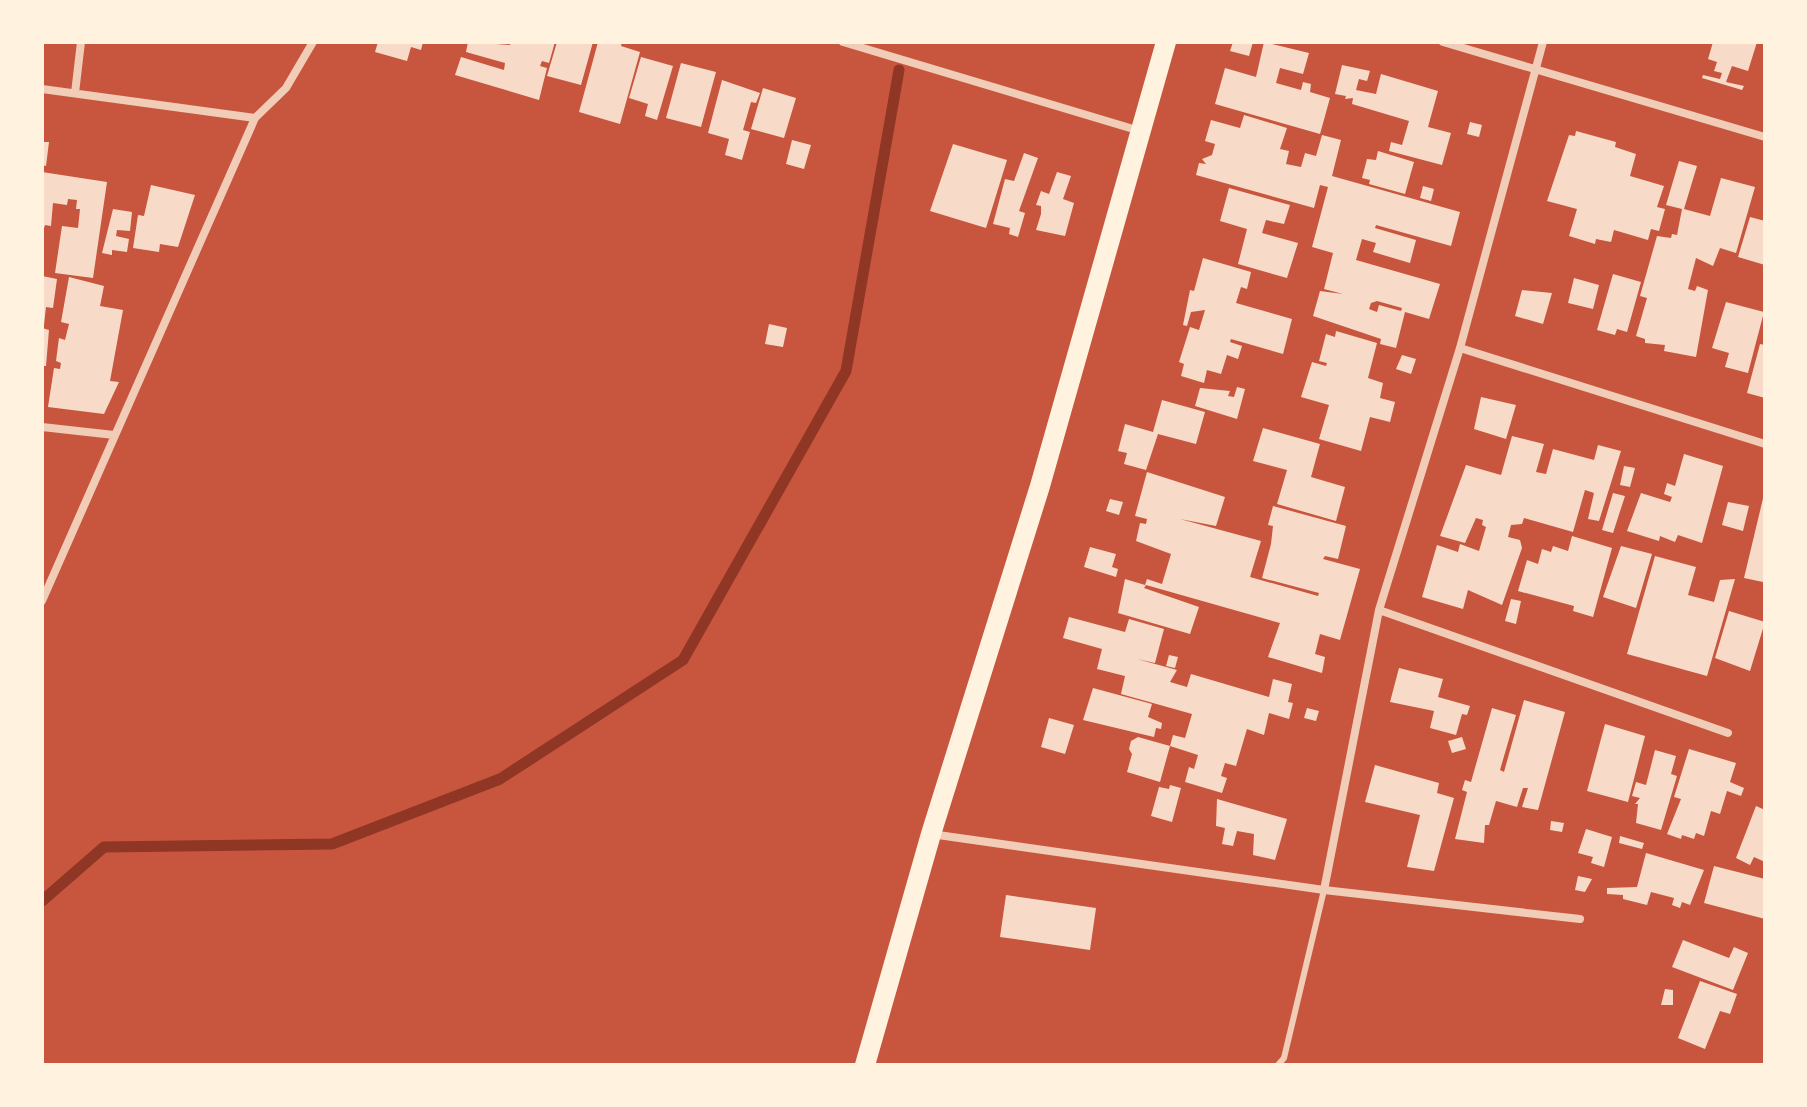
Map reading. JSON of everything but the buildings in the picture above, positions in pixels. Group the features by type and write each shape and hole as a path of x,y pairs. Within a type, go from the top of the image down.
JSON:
{"main road":[{"path":"865,1065 931,834 1040,486 1166,42"}],"street":[{"path":"75,93 81,42"},
{"path":"42,601 255,118 286,88 313,42"},
{"path":"843,42 1141,131"},
{"path":"1443,42 1765,137"},
{"path":"1324,890 1379,610 1460,348 1543,42"},
{"path":"42,89 255,118"},
{"path":"1460,348 1765,444"},
{"path":"42,427 114,435"},
{"path":"1379,610 1728,733"},
{"path":"931,834 1324,890 1580,919"}],"lane":[{"path":"1278,1065 1284,1058 1324,890"}],"waterway":[{"path":"42,901 104,847 332,844 500,779 683,660 846,371 899,70"}]}
